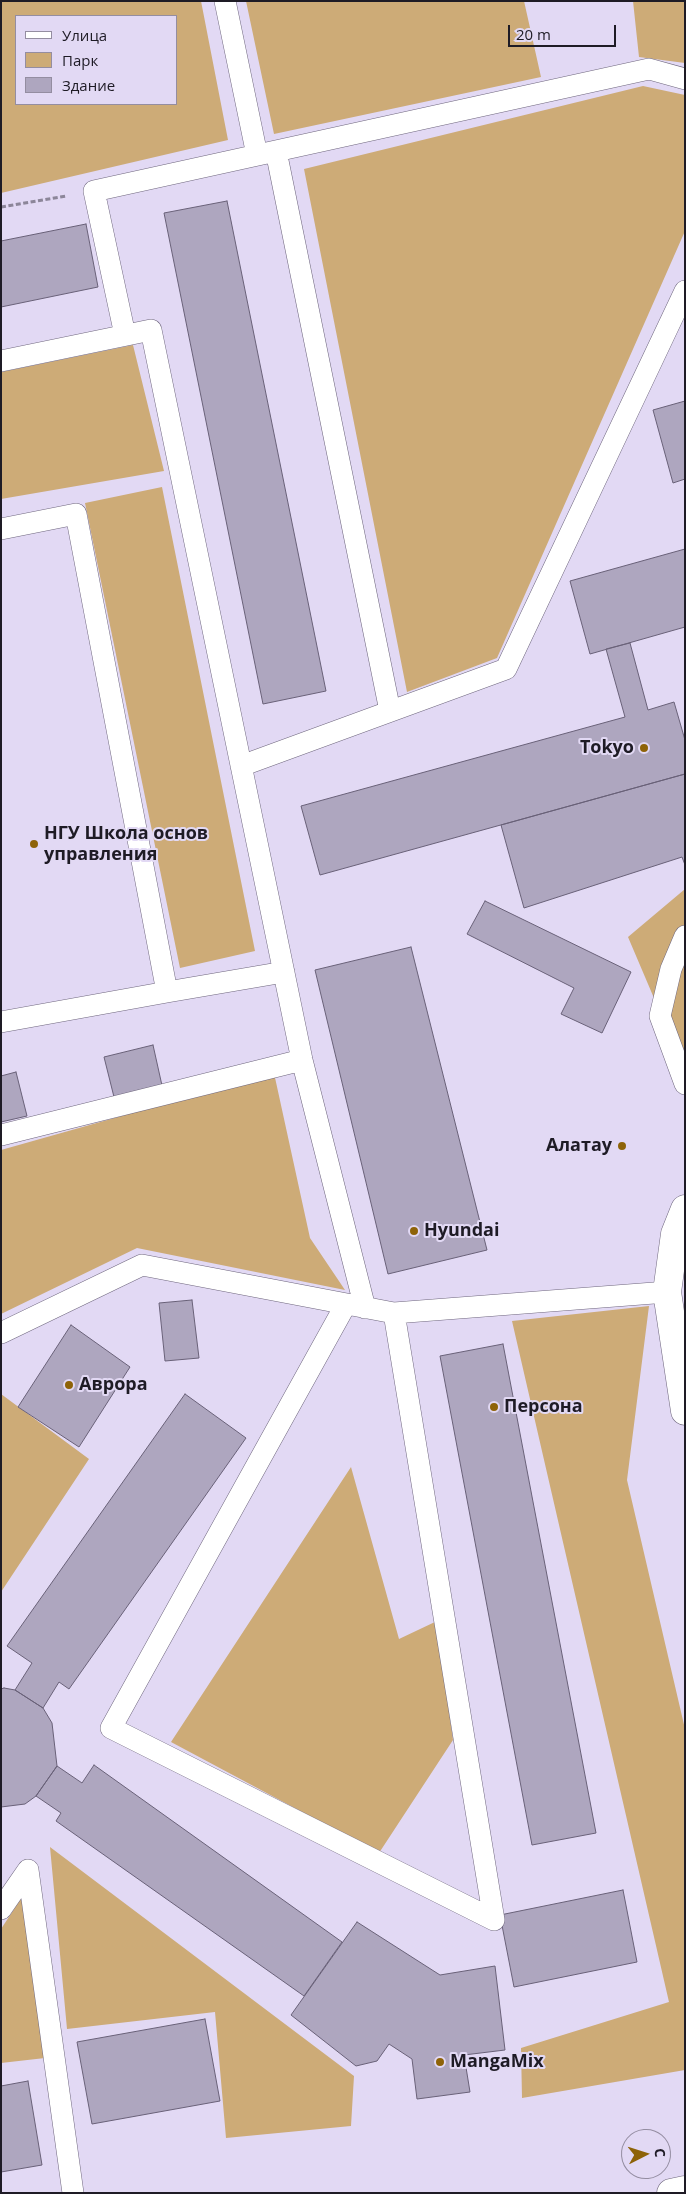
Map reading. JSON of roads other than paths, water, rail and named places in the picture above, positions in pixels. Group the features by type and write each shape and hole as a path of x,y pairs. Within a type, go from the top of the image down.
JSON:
{"street":[{"path":"685,1209 675,1234 667,1292 685,1411"},
{"path":"671,2193 685,2190"}],"lane":[{"path":"225,1 267,153 390,711"},
{"path":"125,336 94,192 649,69 685,79"},
{"path":"241,766 506,669 685,291"},
{"path":"1,361 151,330 302,1060 356,1306 111,1728 494,1920 394,1313"},
{"path":"1,529 76,514 167,992"},
{"path":"685,936 670,969 660,1016 685,1084"},
{"path":"1,1022 284,972"},
{"path":"1,1135 302,1060"},
{"path":"1,1333 142,1265 394,1313 667,1292"},
{"path":"1,1909 28,1870 73,2193"}],"place":[{"name":"Tokyo","path":"644,748"},
{"name":"НГУ Школа основ управления","path":"34,844"},
{"name":"Алатау","path":"622,1146"},
{"name":"Hyundai","path":"414,1231"},
{"name":"Аврора","path":"69,1385"},
{"name":"Персона","path":"494,1407"},
{"name":"MangaMix","path":"440,2062"}]}
